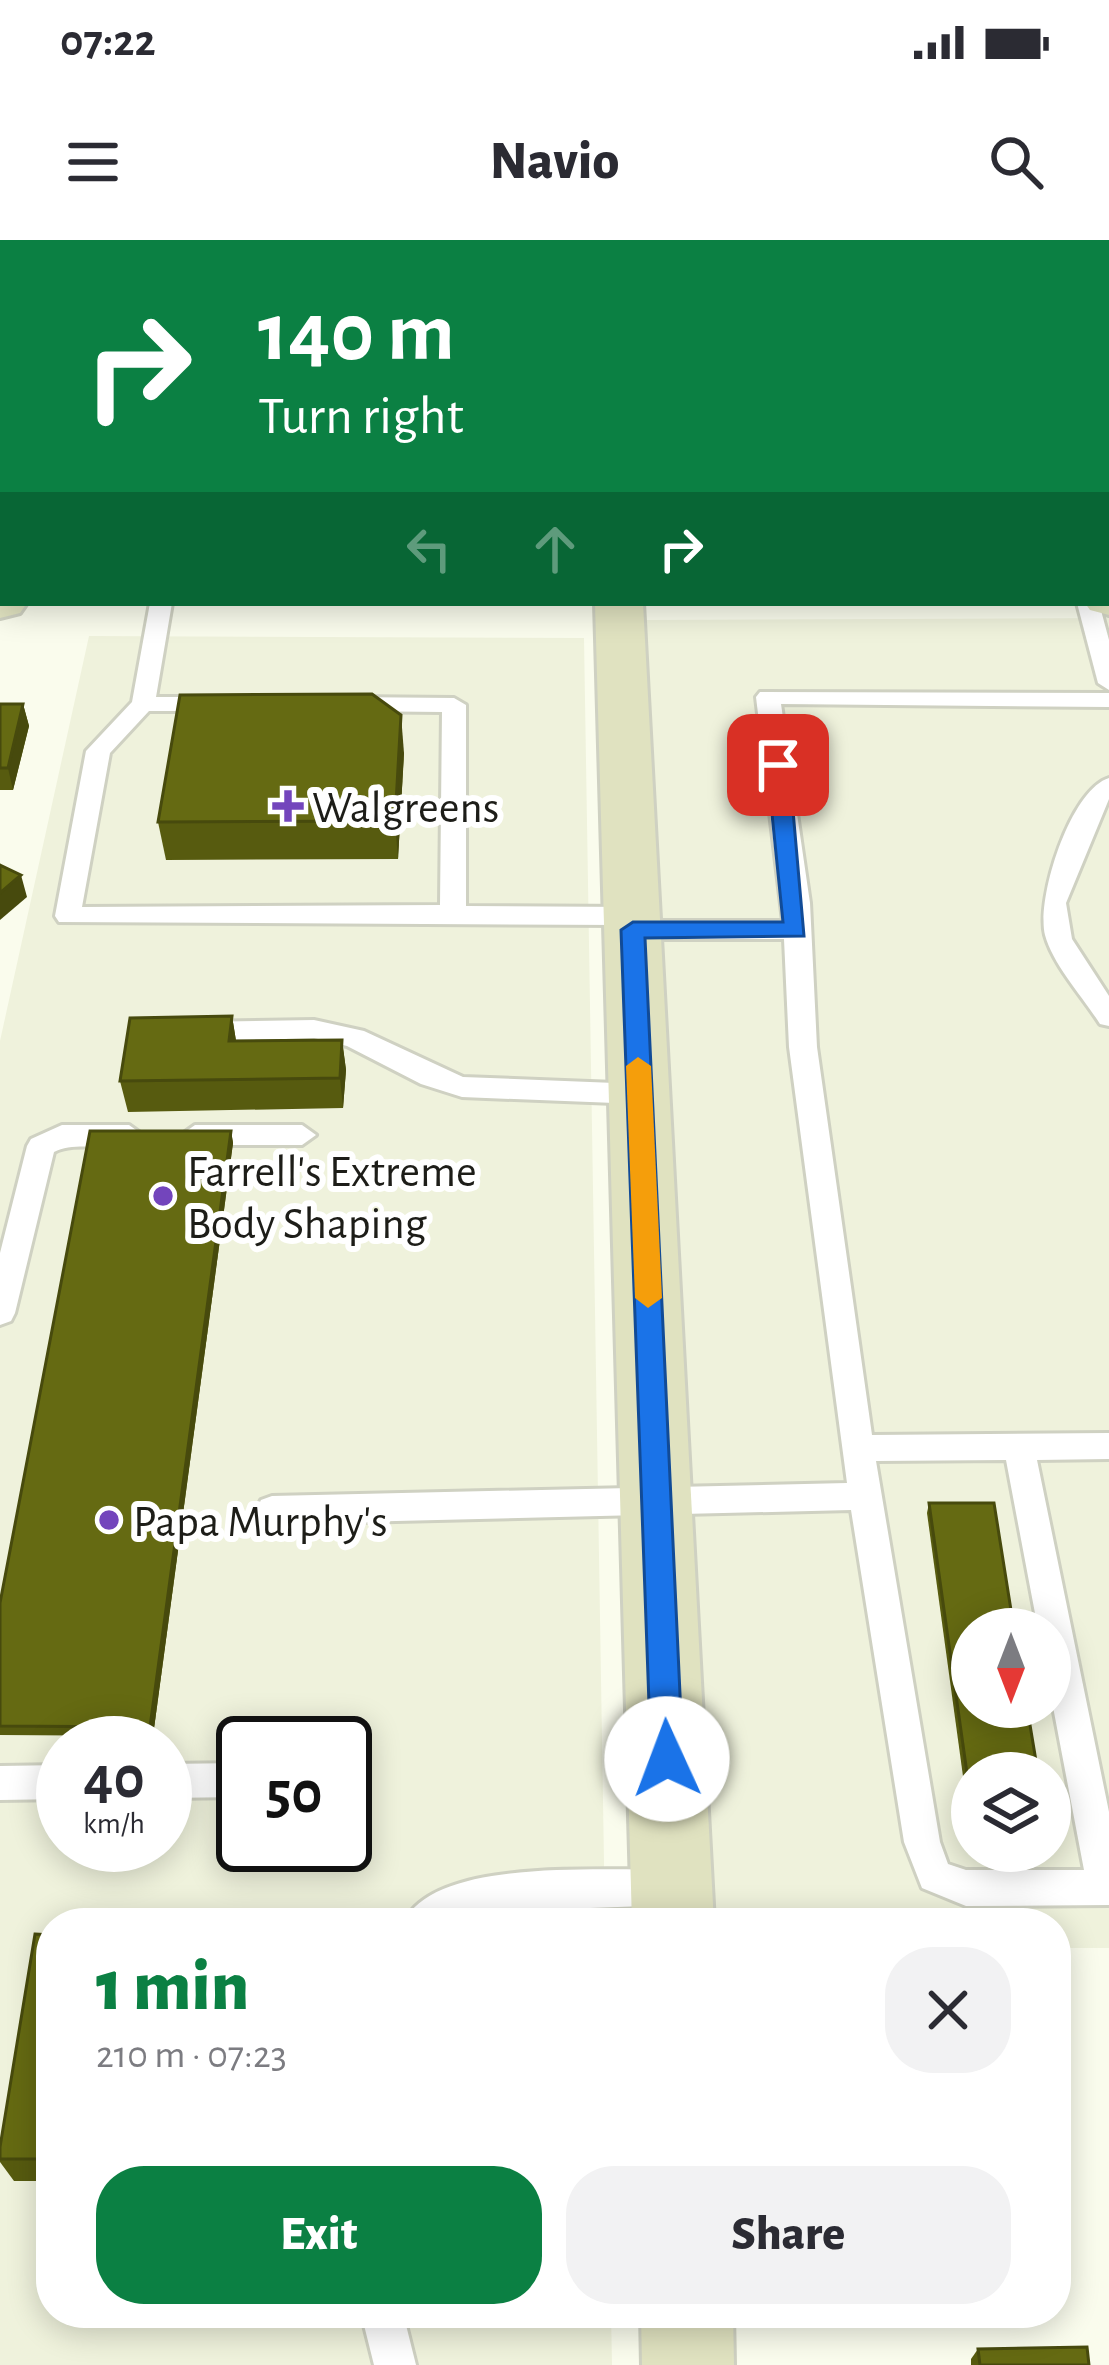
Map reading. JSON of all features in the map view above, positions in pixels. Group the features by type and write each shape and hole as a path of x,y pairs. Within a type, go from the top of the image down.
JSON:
{"main road":[{"path":"619,606 672,1905"},
{"path":"687,2328 688,2365"}],"lane":[{"path":"160,606 143,704 98,751 68,916 453,914 796,930"},
{"path":"1089,606 1109,682"},
{"path":"1019,1447 1107,1887 966,1888 934,1876 922,1842 857,1448 800,1024 795,885 767,697 1109,700"},
{"path":"143,704 239,704"},
{"path":"310,704 454,705 453,914"},
{"path":"1109,786 1092,802 1053,903 1059,940 1109,1017"},
{"path":"171,1032 314,1029 354,1037 431,1077 462,1087 640,1094"},
{"path":"0,1313 41,1145 62,1135 302,1135"},
{"path":"857,1448 1109,1446"},
{"path":"272,1510 865,1496"},
{"path":"0,1783 36,1782"},
{"path":"441,1908 479,1894 672,1905"},
{"path":"386,2328 395,2365"}],"shaded area":[{"path":"1109,618 1109,1948 1071,1948 1071,1908 715,1908 644,620"},
{"path":"89,636 584,638 605,1908 36,1908 36,2328 611,2328 612,2365 0,2365 0,1041"}],"building":[{"name":"Walgreens","path":"372,694 401,715 395,821 158,822 180,695"},
{"path":"0,704 23,704 8,768 0,768"},
{"path":"0,865 21,875 0,893"},
{"path":"232,1016 229,1041 342,1040 340,1078 120,1081 130,1018"},
{"path":"90,1131 231,1131 151,1716 36,1716 36,1726 0,1726 0,1603"},
{"path":"929,1503 994,1503 1011,1608 951,1608 951,1660"},
{"path":"961,1728 1030,1728 1034,1752 964,1752"},
{"path":"36,1934 36,2159 0,2159"},
{"path":"1087,2347 1089,2365 980,2365 978,2349"}],"slow traffic":[{"path":"638,1066 648,1298"}],"place":[{"name":"Walgreens","path":"288,806"},
{"name":"Farrell's Extreme Body Shaping","path":"163,1196"},
{"name":"Papa Murphy's","path":"109,1520"}],"route":[{"path":"667,1759 633,930 796,930 797,903 778,765"}]}
